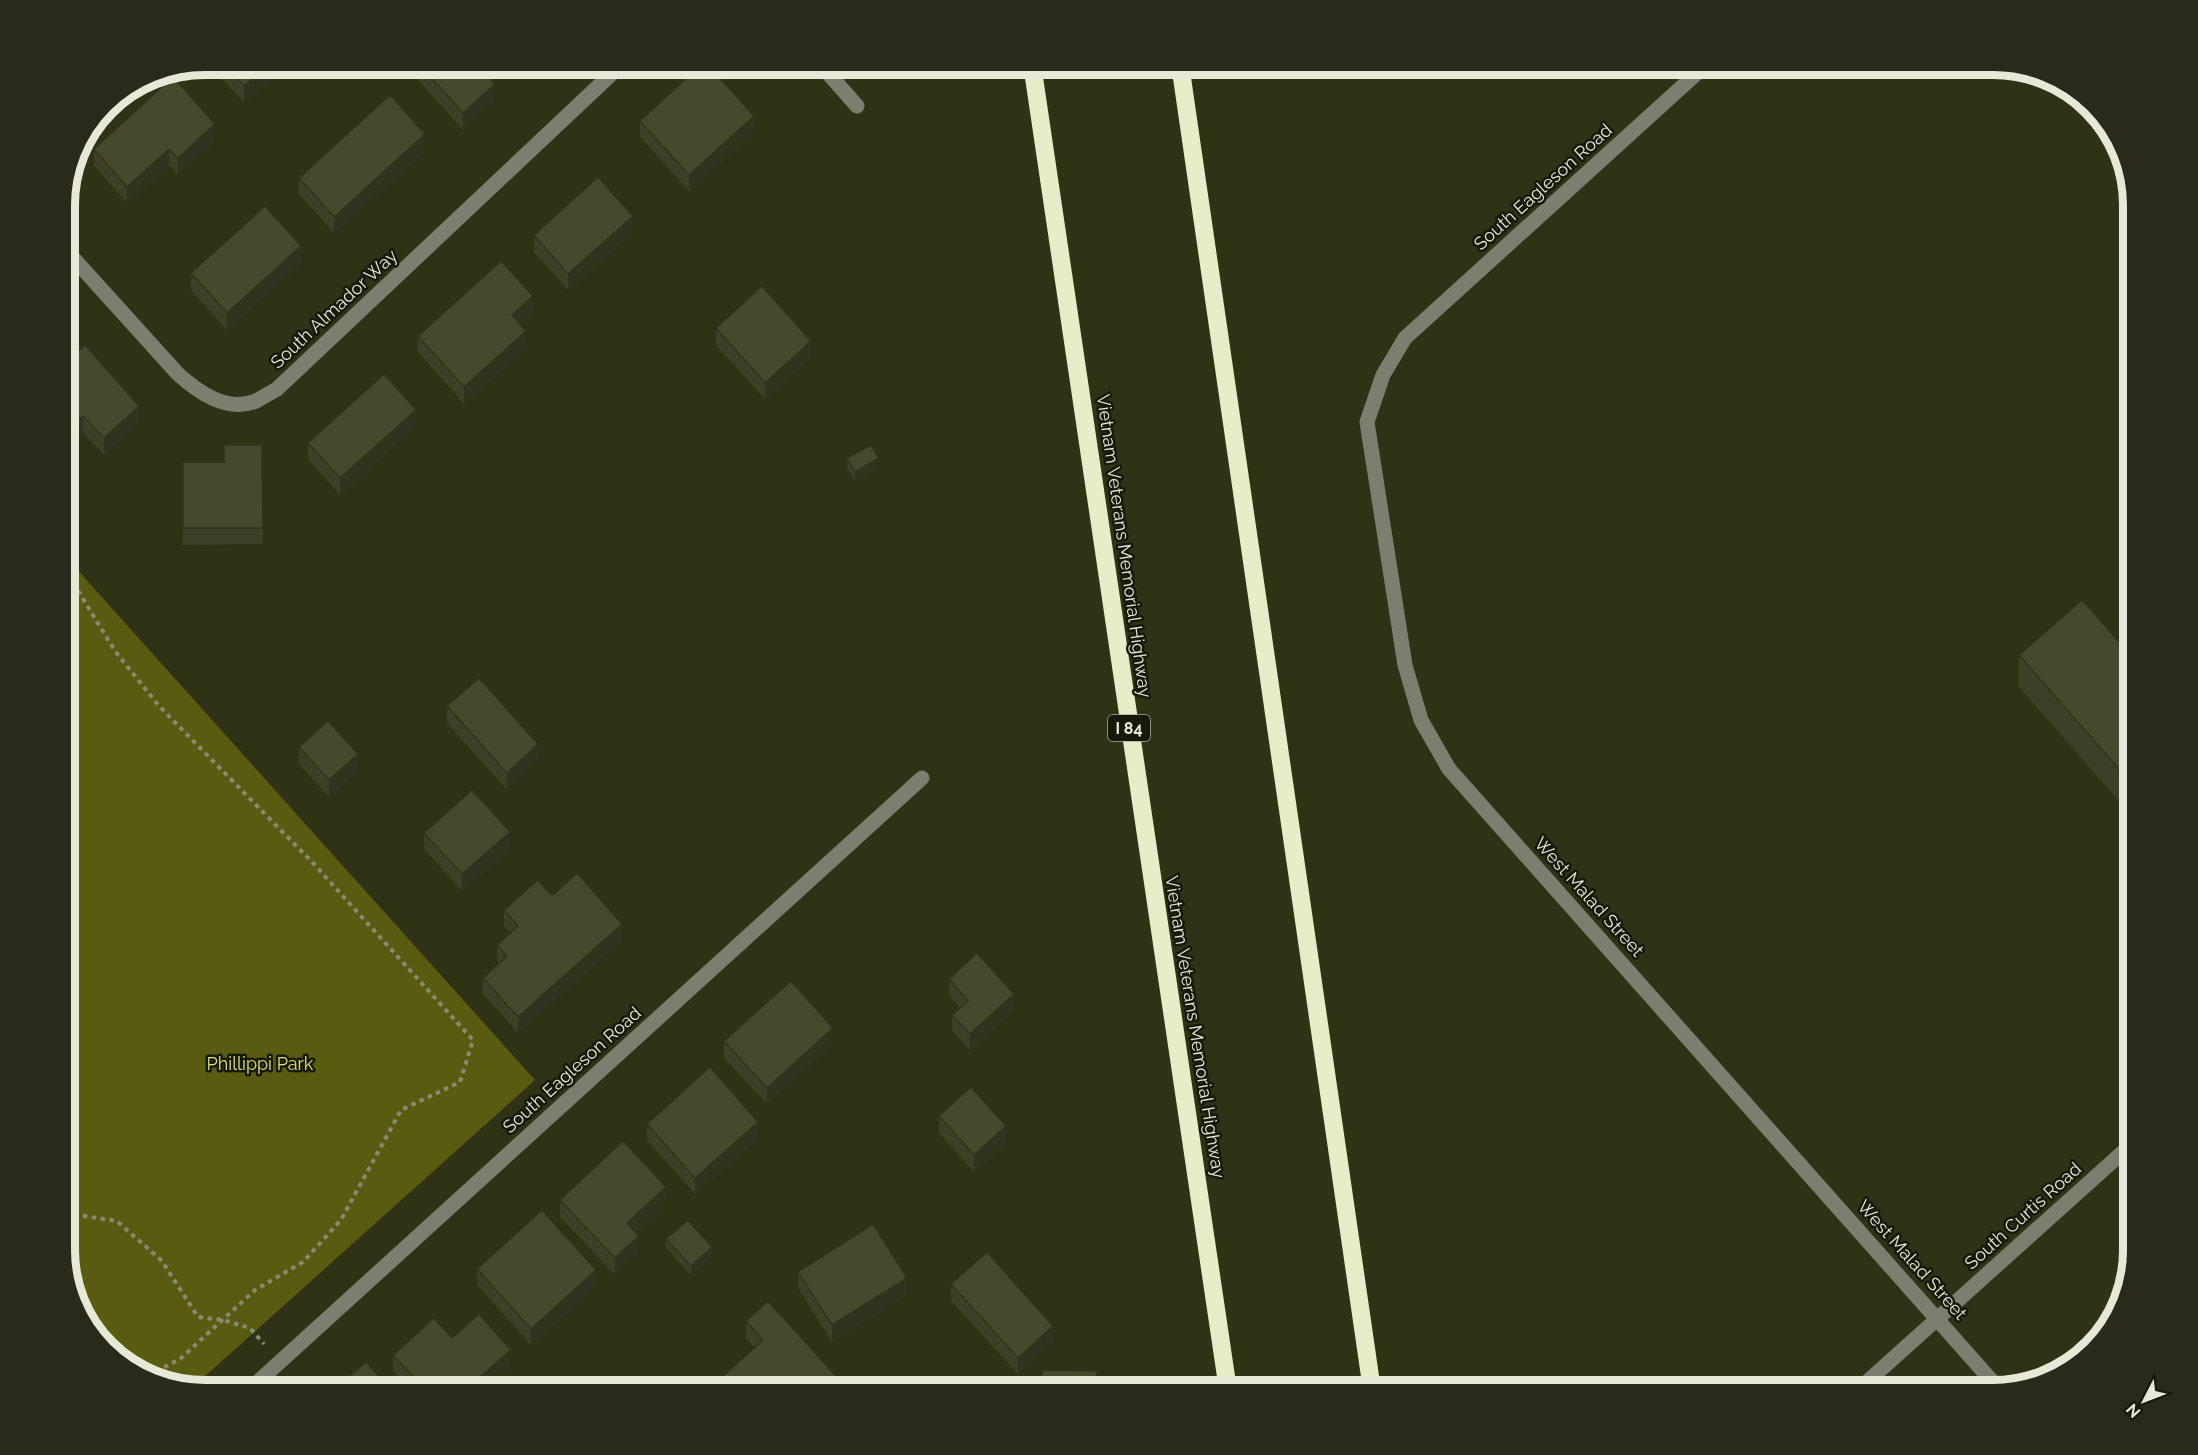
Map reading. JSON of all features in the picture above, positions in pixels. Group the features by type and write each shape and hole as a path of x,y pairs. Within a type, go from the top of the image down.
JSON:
{"highway":[{"name":"Vietnam Veterans Memorial Highway","path":"1034,75 1226,1380"},
{"path":"1182,75 1371,1380"}],"street":[{"name":"South Almador Way","path":"75,260 178,374 199,392 227,404 253,402 277,389 610,75"},
{"path":"830,75 857,106"},
{"name":"South Eagleson Road","path":"1405,338 1695,75"},
{"name":"West Malad Street","path":"1405,338 1383,375 1367,422 1405,665 1421,720 1449,769 1991,1380"},
{"name":"South Eagleson Road","path":"260,1380 922,778"},
{"name":"South Curtis Road","path":"1869,1380 2123,1152"}],"path":[{"path":"75,586 115,651 159,706 313,864 473,1040 460,1082 401,1110 341,1220 303,1262 255,1290 180,1359 158,1371"},
{"path":"75,1215 117,1221 162,1261 198,1317 223,1320 250,1328 280,1362"}],"green space":[{"name":"Phillippi Park","path":"75,567 535,1080 201,1380 172,1376 148,1367 113,1342 92,1315 79,1283 75,1258"}],"building":[{"path":"234,75 256,75 244,86"},
{"path":"429,75 487,75 495,84 463,113"},
{"path":"690,75 717,75 754,116 689,175 640,121"},
{"path":"175,79 215,124 178,158 169,149 127,187 94,149 169,81"},
{"path":"390,95 425,134 334,217 299,178"},
{"path":"598,177 633,216 568,274 534,235"},
{"path":"265,206 301,246 227,313 191,273"},
{"path":"501,261 533,296 512,315 526,331 464,387 418,336"},
{"path":"762,286 811,341 765,383 716,328"},
{"path":"85,345 139,406 104,438 83,416 75,423 75,354"},
{"path":"384,374 416,410 340,478 308,443"},
{"path":"224,445 262,445 263,528 183,528 183,462 224,462"},
{"path":"871,445 879,458 855,472 847,458"},
{"path":"2082,600 2123,647 2123,774 2019,655"},
{"path":"479,678 538,744 507,773 447,706"},
{"path":"328,721 358,754 329,780 299,747"},
{"path":"472,790 510,832 462,874 424,833"},
{"path":"577,873 622,924 518,1017 483,978 507,956 497,945 518,926 504,910 538,880 552,896"},
{"path":"977,953 1014,994 970,1034 952,1015 968,1001 949,979"},
{"path":"791,981 833,1028 767,1088 724,1041"},
{"path":"710,1067 758,1122 695,1178 647,1124"},
{"path":"971,1087 1006,1126 974,1155 939,1116"},
{"path":"623,1141 666,1187 627,1223 639,1236 615,1258 560,1200"},
{"path":"542,1210 596,1270 531,1329 477,1269"},
{"path":"688,1220 712,1247 691,1266 666,1239"},
{"path":"873,1224 907,1278 832,1325 798,1272"},
{"path":"987,1252 1053,1326 1018,1358 951,1284"},
{"path":"768,1301 840,1380 725,1380 722,1377 763,1340 746,1321"},
{"path":"479,1314 511,1350 476,1380 417,1380 393,1355 434,1318 452,1338"},
{"path":"366,1362 382,1380 345,1380"},
{"path":"1042,1370 1097,1371 1097,1380 1042,1380"}]}
